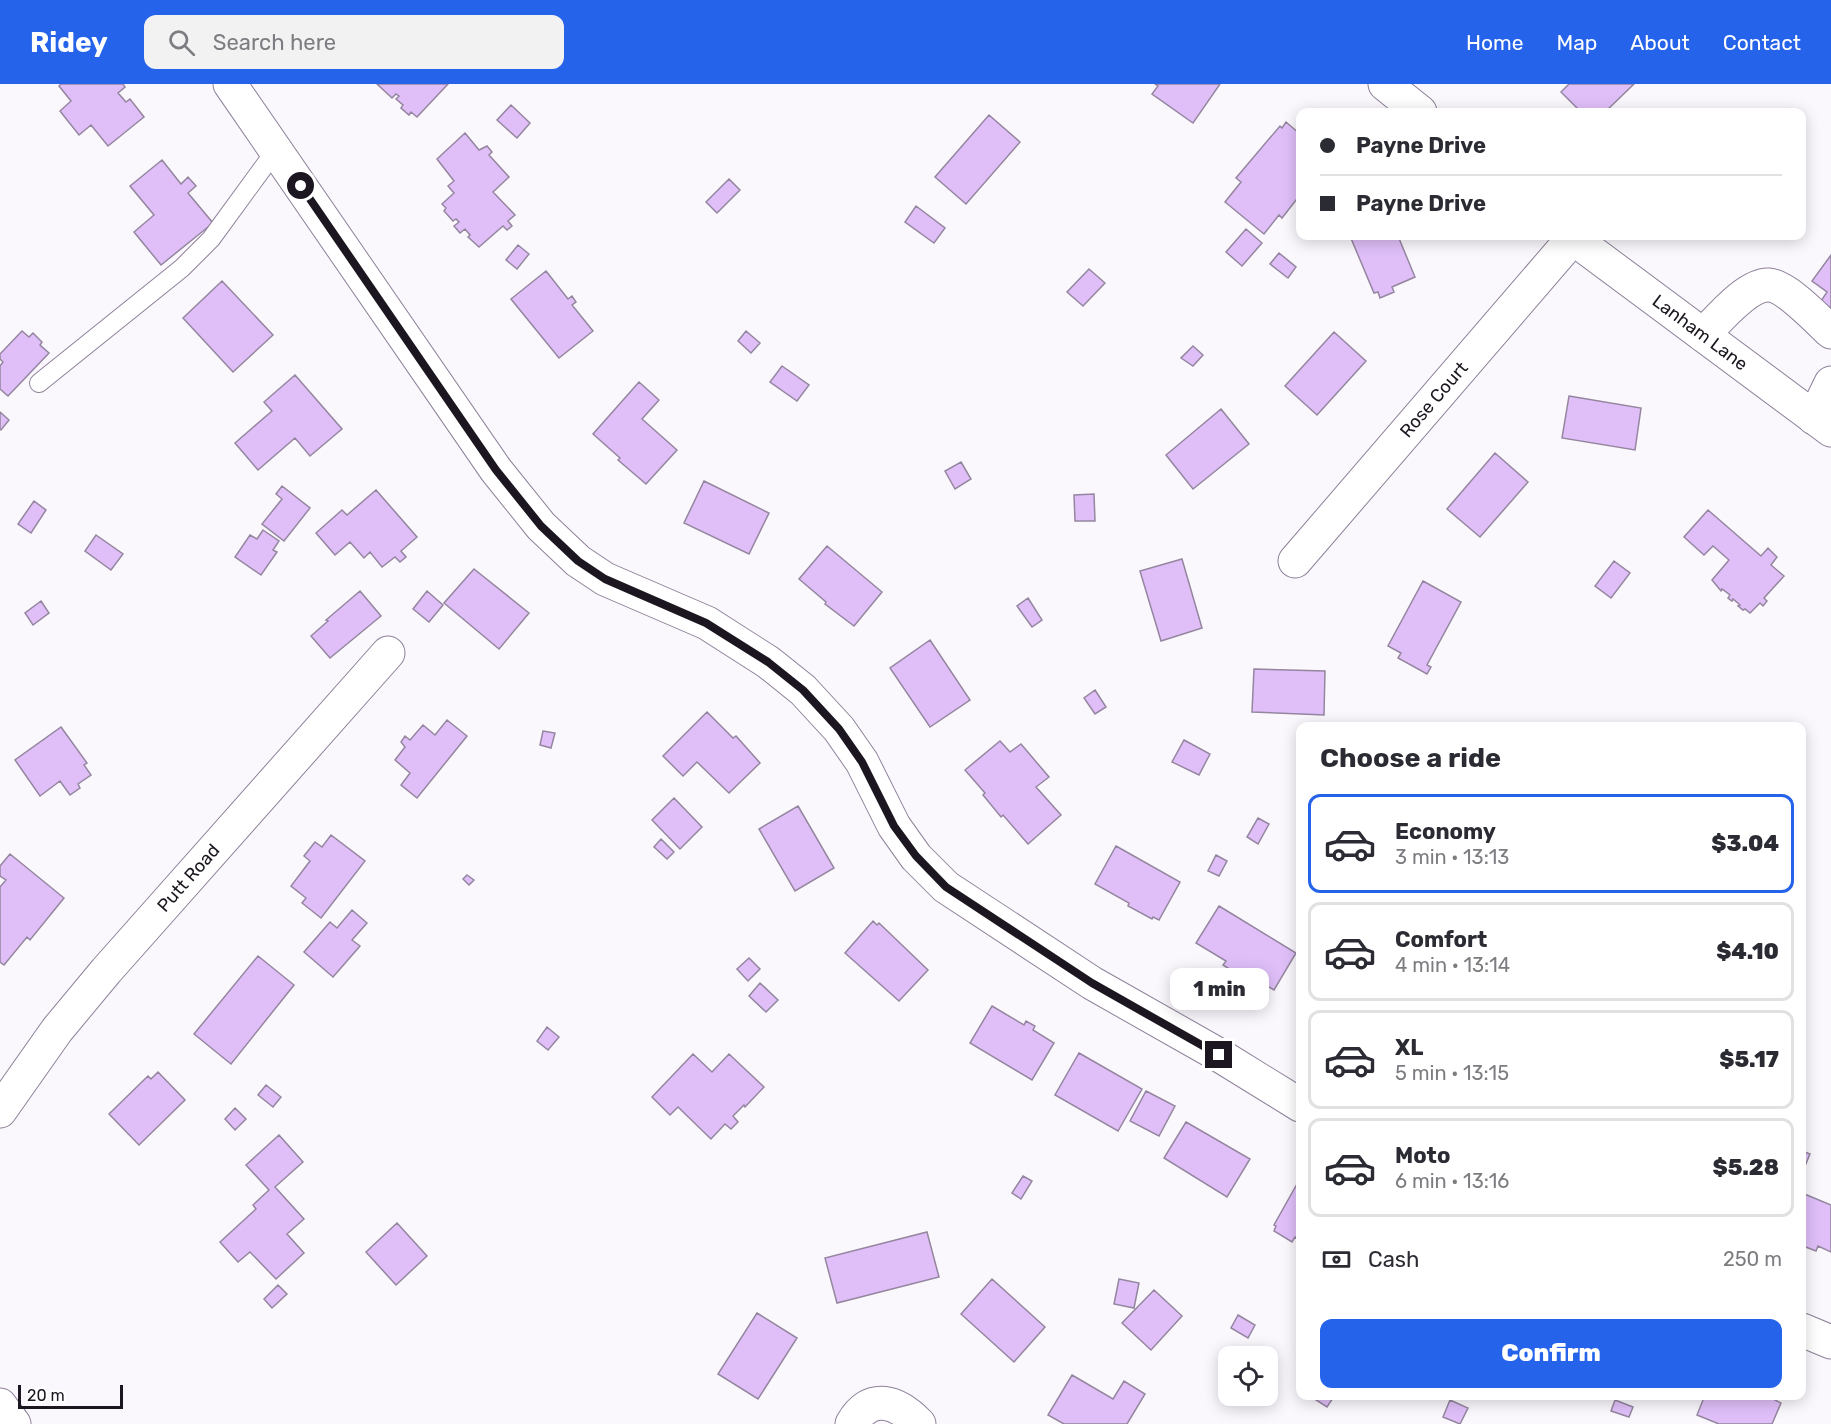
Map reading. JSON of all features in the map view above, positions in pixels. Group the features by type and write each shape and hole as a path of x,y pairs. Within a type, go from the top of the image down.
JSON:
{"street":[{"path":"230,84 496,470 541,526 578,561 605,579 706,623 768,662 803,690 839,729 862,762 894,826 916,856 946,887 1092,983 1219,1055 1296,1103"},
{"path":"1385,84 1415,108"},
{"name":"Rose Court","path":"1295,561 1569,240"},
{"name":"Lanham Lane","path":"1576,240 1823,424"},
{"path":"1703,335 1754,288 1770,285 1795,298 1831,332"},
{"path":"1823,424 1831,383"},
{"name":"Putt Road","path":"0,1111 57,1030 106,971 388,653"},
{"path":"1806,1332 1831,1342"},
{"path":"852,1424 857,1415 874,1403 892,1404 908,1412 919,1424"},
{"path":"0,1405 14,1424"}],"lane":[{"path":"39,383 182,268 211,239 276,150"}],"building":[{"path":"61,84 123,84 125,87 118,93 126,102 130,99 144,117 108,146 91,125 79,135 60,111 71,101 59,86"},
{"path":"377,84 448,84 417,117 411,112 409,115 401,108 403,105 396,99 399,96 396,94 392,98"},
{"path":"1155,84 1220,84 1193,123 1152,94 1158,86"},
{"path":"1569,84 1634,84 1609,108 1577,108 1561,92"},
{"path":"511,105 530,123 517,138 497,120"},
{"path":"989,115 1020,142 966,204 935,177"},
{"path":"1286,122 1296,131 1296,200 1282,218 1279,215 1264,234 1225,202 1241,182 1236,178 1280,126 1282,128"},
{"path":"465,133 479,150 487,146 492,152 489,155 509,177 493,192 515,215 508,221 512,226 507,230 503,226 479,247 468,237 470,235 465,229 460,233 454,226 459,222 456,219 453,221 444,211 446,208 442,204 454,193 448,186 454,181 437,159"},
{"path":"162,160 181,184 188,177 196,186 188,193 213,223 161,265 134,232 154,215 130,186"},
{"path":"729,179 740,190 717,213 706,202"},
{"path":"916,206 945,228 934,243 905,222"},
{"path":"1246,229 1262,243 1242,266 1226,252"},
{"path":"1352,240 1400,240 1415,277 1392,287 1394,292 1380,298 1378,292 1374,293"},
{"path":"518,245 529,254 517,269 506,260"},
{"path":"1279,253 1296,267 1288,278 1270,264"},
{"path":"1831,255 1830,308 1821,301 1827,292 1812,281"},
{"path":"1089,269 1105,283 1083,306 1067,292"},
{"path":"546,271 568,299 572,296 576,302 572,305 593,331 559,358 511,299"},
{"path":"222,281 273,335 233,372 183,318"},
{"path":"22,331 29,337 33,333 42,342 40,345 49,353 8,396 0,389 0,366 3,362 0,354"},
{"path":"746,331 760,343 751,353 738,341"},
{"path":"1334,332 1366,361 1317,415 1285,386"},
{"path":"1193,346 1203,355 1193,366 1181,358"},
{"path":"782,366 809,385 797,401 770,382"},
{"path":"295,375 342,429 310,456 295,438 258,470 235,443 272,411 264,402"},
{"path":"639,382 659,400 642,419 677,450 646,484 593,434"},
{"path":"1569,396 1641,408 1635,450 1562,438"},
{"path":"1221,409 1249,444 1193,489 1166,455"},
{"path":"0,412 9,420 1,430 0,429"},
{"path":"1495,453 1528,482 1480,537 1447,509"},
{"path":"961,462 971,479 955,489 945,471"},
{"path":"704,481 769,513 749,554 684,523"},
{"path":"282,486 310,508 284,541 262,524 282,499 276,494"},
{"path":"376,490 417,537 401,551 406,557 400,562 395,557 382,567 370,552 364,558 350,542 335,555 316,533 342,510 347,515"},
{"path":"1094,494 1095,521 1075,521 1074,495"},
{"path":"34,501 46,510 31,533 18,524"},
{"path":"1708,510 1761,556 1768,548 1777,557 1771,565 1784,576 1764,598 1767,601 1763,606 1760,603 1750,613 1738,606 1740,605 1733,599 1732,601 1728,598 1730,595 1722,589 1721,591 1712,580 1729,560 1713,546 1704,555 1684,537"},
{"path":"263,530 279,541 273,550 277,552 261,575 235,557 250,535 257,539"},
{"path":"96,535 123,554 111,570 85,551"},
{"path":"827,546 882,592 854,626 825,604 826,602 799,579"},
{"path":"1182,559 1202,628 1161,641 1140,571"},
{"path":"1614,561 1630,573 1611,598 1595,586"},
{"path":"474,569 529,613 499,649 444,603"},
{"path":"1423,581 1461,602 1427,665 1431,667 1427,674 1398,658 1401,653 1388,646"},
{"path":"360,591 381,616 330,658 311,636"},
{"path":"427,591 443,605 429,622 413,609"},
{"path":"1028,598 1042,620 1032,627 1017,606"},
{"path":"41,601 49,613 33,625 25,613"},
{"path":"930,640 970,700 930,727 890,668"},
{"path":"1254,669 1325,671 1324,715 1252,712"},
{"path":"1095,690 1106,707 1095,714 1084,698"},
{"path":"707,712 733,738 736,736 760,763 729,793 697,762 683,776 663,756"},
{"path":"447,720 467,736 417,798 401,785 410,773 395,760 405,747 401,742 405,736 410,740 423,725 435,735"},
{"path":"61,727 87,763 84,765 91,775 78,784 80,788 70,795 60,781 40,796 15,760"},
{"path":"543,731 555,733 551,748 540,745"},
{"path":"1184,740 1210,754 1199,775 1172,762"},
{"path":"1000,741 1010,752 1021,744 1049,777 1036,787 1061,815 1028,844 1003,815 1001,817 983,795 985,793 965,770"},
{"path":"674,798 702,827 680,849 652,820"},
{"path":"798,806 834,868 795,891 759,829"},
{"path":"1258,818 1269,824 1258,844 1247,837"},
{"path":"331,835 365,861 321,918 302,903 306,898 291,886 310,861 304,856 315,842 322,847"},
{"path":"661,839 674,852 667,859 654,847"},
{"path":"1116,846 1180,882 1159,920 1153,917 1152,919 1128,906 1129,903 1095,884"},
{"path":"10,854 64,898 30,940 27,937 4,965 0,962 0,887 6,880 0,876 0,866"},
{"path":"1216,855 1227,861 1219,876 1208,871"},
{"path":"467,875 474,880 469,885 463,879"},
{"path":"1219,906 1296,953 1274,990 1241,970 1237,974 1223,965 1226,961 1196,943"},
{"path":"352,910 367,923 352,940 360,946 333,977 304,952 330,922 337,928"},
{"path":"873,921 877,925 879,923 928,970 899,1001 845,953"},
{"path":"258,956 294,985 231,1064 194,1034"},
{"path":"749,958 760,969 748,981 737,969"},
{"path":"760,983 778,1000 766,1012 749,996"},
{"path":"992,1006 1024,1025 1026,1021 1035,1026 1033,1030 1054,1043 1032,1080 970,1043"},
{"path":"547,1027 559,1037 548,1050 537,1041"},
{"path":"1079,1053 1142,1089 1118,1131 1055,1095"},
{"path":"693,1054 712,1072 729,1054 764,1087 733,1116 738,1122 731,1129 725,1124 711,1139 678,1107 670,1115 652,1097"},
{"path":"158,1072 185,1100 139,1145 109,1114 148,1076 151,1079"},
{"path":"266,1085 281,1097 273,1107 258,1095"},
{"path":"1146,1091 1175,1106 1159,1136 1130,1121"},
{"path":"235,1108 246,1119 235,1130 225,1119"},
{"path":"1186,1122 1250,1159 1227,1197 1164,1158"},
{"path":"279,1135 303,1162 275,1187 304,1219 287,1234 304,1253 276,1279 250,1252 238,1262 220,1242 256,1209 253,1205 269,1190 246,1165"},
{"path":"1023,1176 1032,1181 1021,1199 1012,1193"},
{"path":"1296,1186 1296,1238 1292,1242 1274,1231 1276,1226 1274,1225"},
{"path":"1806,1195 1831,1205 1831,1252 1818,1246 1816,1251 1806,1247"},
{"path":"397,1223 427,1256 396,1285 366,1252"},
{"path":"927,1232 939,1277 837,1303 825,1258"},
{"path":"992,1279 1045,1327 1014,1362 961,1314"},
{"path":"1119,1279 1139,1283 1134,1308 1114,1304"},
{"path":"278,1285 287,1294 272,1308 264,1299"},
{"path":"1154,1290 1182,1316 1151,1350 1122,1323"},
{"path":"757,1313 797,1338 758,1399 718,1374"},
{"path":"1238,1315 1255,1325 1248,1338 1231,1328"},
{"path":"1072,1375 1113,1399 1124,1381 1145,1394 1127,1424 1064,1424 1048,1415"},
{"path":"1316,1400 1332,1400 1327,1407"},
{"path":"1450,1400 1468,1408 1460,1424 1443,1417"},
{"path":"1615,1400 1633,1407 1629,1417 1611,1411"},
{"path":"1703,1400 1775,1400 1781,1403 1772,1424 1719,1424 1697,1415"}],"route":[{"path":"301,186 445,398 496,470 541,526 578,561 605,579 706,623 768,662 803,690 839,729 862,762 894,826 916,856 946,887 1092,983 1219,1055"}]}
